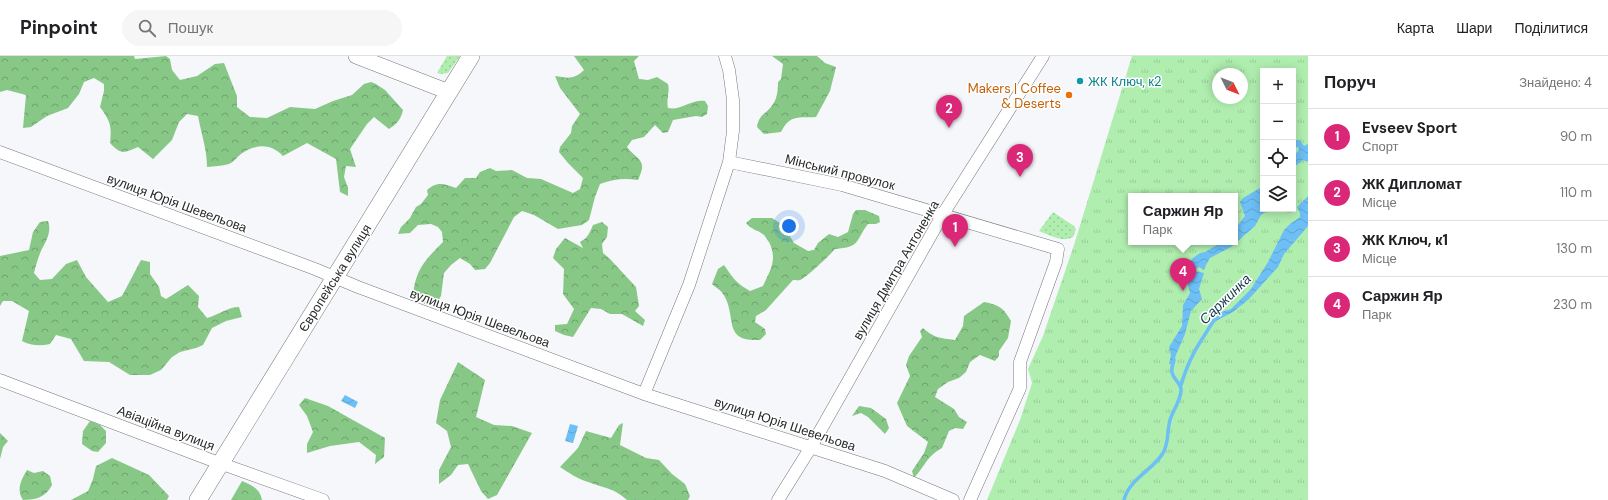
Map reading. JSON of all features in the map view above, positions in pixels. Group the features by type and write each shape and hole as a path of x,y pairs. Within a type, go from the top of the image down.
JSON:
{"main road":[{"name":"Європейська вулиця","path":"198,500 471,56"}],"street":[{"path":"356,56 449,92"},
{"path":"644,394 689,285 729,162 733,131 733,100 729,70 725,56"},
{"name":"вулиця Дмитра Антоненка","path":"778,500 811,447 943,214 1043,56"},
{"name":"вулиця Юрія Шевельова","path":"0,152 644,394 885,471 953,500"},
{"name":"Мінський провулок","path":"729,162 842,185 1058,249 1056,262 1020,362 1020,388 970,500"},
{"name":"Авіаційна вулиця","path":"0,380 220,463 324,500"}],"green space":[{"path":"0,56 134,56 135,59 166,56 170,59 172,70 180,80 197,76 215,64 224,63 237,96 237,107 250,117 267,118 290,107 315,109 352,95 364,84 371,82 385,90 403,110 398,121 389,129 374,117 367,124 350,149 356,167 346,166 344,177 348,188 348,196 340,192 336,159 307,143 283,156 268,147 263,146 252,148 241,154 229,164 207,167 205,147 198,116 187,114 179,122 172,140 153,159 138,147 126,152 117,150 110,143 110,124 100,107 104,84 94,78 84,82 79,94 68,108 47,116 31,127 23,128 26,95 7,90 0,92"},
{"path":"447,56 460,56 448,73 437,73"},
{"path":"574,56 639,56 634,61 639,79 648,80 657,77 668,84 668,108 677,108 695,102 705,101 708,106 707,114 702,117 696,116 673,120 668,132 663,133 655,125 644,137 632,140 627,147 642,164 641,173 638,180 619,179 600,184 589,220 582,225 558,229 534,215 522,211 514,217 490,263 485,269 475,270 470,264 460,258 444,273 441,296 435,306 426,304 413,296 416,279 422,266 443,242 442,232 438,227 431,224 418,225 410,233 398,234 401,227 410,218 416,207 421,204 428,195 427,190 434,185 441,184 456,188 465,178 476,178 480,172 490,168 496,171 512,170 527,178 541,179 573,193 580,189 583,178 559,152 560,147 571,133 572,126 580,114 560,88 555,76 567,78 574,77 584,70"},
{"path":"772,56 817,56 825,63 836,67 830,91 816,117 796,118 788,122 781,132 764,134 757,127 758,123 760,118 775,101 778,82 781,79 783,64"},
{"path":"1132,56 1308,56 1308,500 987,500 1020,420 1032,383 1028,369 1043,336 1074,245"},
{"path":"856,210 865,210 879,216 880,222 876,224 868,224 859,239 853,245 835,249 803,279 793,280 766,310 756,316 755,322 765,329 766,334 760,340 748,340 740,337 732,326 730,311 723,294 712,284 718,269 724,265 735,280 750,291 763,286 772,265 772,248 764,235 746,223 752,218 772,218 783,225 794,243 808,251 814,250 818,243 829,234 838,237 848,232 853,214"},
{"path":"1053,212 1074,226 1076,229 1073,237 1069,239 1060,239 1039,231"},
{"path":"48,221 48,236 34,273 40,280 52,279 66,264 77,260 86,277 108,302 122,296 141,260 150,262 150,274 159,287 161,296 166,299 188,285 199,296 198,307 207,318 235,307 239,307 242,317 226,321 212,328 203,345 180,352 172,357 161,370 150,375 130,375 109,362 84,361 71,339 56,335 50,344 47,345 32,345 25,343 22,341 29,311 12,301 3,301 0,306 0,256 29,250 33,232 40,222"},
{"path":"602,222 608,227 607,237 602,244 603,253 636,287 639,306 635,311 645,320 643,326 622,314 610,314 601,309 591,308 573,337 564,335 555,331 555,325 567,324 574,309 563,294 564,269 553,258 556,249 565,238 583,248 580,242 587,237 593,225"},
{"path":"984,302 1000,307 1008,316 1011,321 1008,338 999,351 999,356 995,361 980,355 970,362 966,372 959,378 948,382 938,389 935,397 954,409 959,417 967,422 963,429 955,428 949,431 942,448 929,458 914,478 912,471 924,453 928,442 907,426 897,403 910,376 906,365 909,356 922,337 920,331 923,328 938,337 955,340 963,326 964,316"},
{"path":"458,362 485,380 476,417 494,425 512,426 532,433 497,495 488,499 481,491 468,464 458,465 451,475 439,484 439,470 451,447 447,431 436,423 440,400"},
{"path":"305,398 328,406 385,438 384,457 375,464 376,455 359,442 330,446 307,453 307,444 313,432 307,416 299,405"},
{"path":"859,406 871,408 886,419 889,428 885,434 868,417 861,413 852,416"},
{"path":"90,421 100,425 106,431 106,443 98,452 92,451 82,444 83,431"},
{"path":"623,423 620,445 646,458 659,460 672,474 685,484 690,496 688,500 627,500 613,491 581,479 560,467 578,448 586,431 611,438 619,425"},
{"path":"0,433 8,441 3,447 0,459"},
{"path":"112,458 149,475 169,496 167,500 71,500 88,491 96,466"},
{"path":"27,470 34,473 43,471 50,476 52,485 44,495 23,500 20,492 21,481"},
{"path":"242,481 255,488 262,500 231,500"}],"water":[{"path":"1300,140 1304,146 1308,144 1308,162 1303,160 1296,166 1296,153 1299,150 1298,147 1296,147 1296,141"},
{"path":"1260,188 1260,212 1266,212 1261,215 1255,226 1238,241 1238,225 1245,216 1240,202 1243,198"},
{"path":"1308,196 1308,226 1284,254 1278,267 1249,299 1233,312 1212,323 1221,312 1231,309 1251,289 1268,262 1284,230 1300,217 1297,207"},
{"path":"1217,245 1233,245 1210,258 1204,270 1199,267 1197,268 1196,271 1204,273 1199,289 1202,299 1191,311 1185,334 1173,365 1169,364 1171,355 1169,347 1182,326 1183,305 1190,293 1185,274 1187,266 1193,258 1200,253 1205,252"},
{"path":"345,395 358,402 355,408 341,401"},
{"path":"570,424 578,426 573,443 565,441"}],"waterway":[{"name":"Саржинка","path":"1181,385 1192,356 1216,318"},
{"name":"Саржинка","path":"1124,500 1131,486 1159,459 1165,449 1170,420 1181,391 1181,388 1172,372 1174,360"}],"place":[{"name":"ЖК Ключ, к2","path":"1080,81"},
{"name":"Makers | Coffee & Deserts","path":"1069,95"},
{"name":"ЖК Дипломат","path":"949,128"},
{"name":"ЖК Ключ, к1","path":"1020,177"},
{"name":"Evseev Sport","path":"955,247"},
{"name":"Саржин Яр","path":"1183,291"}]}
